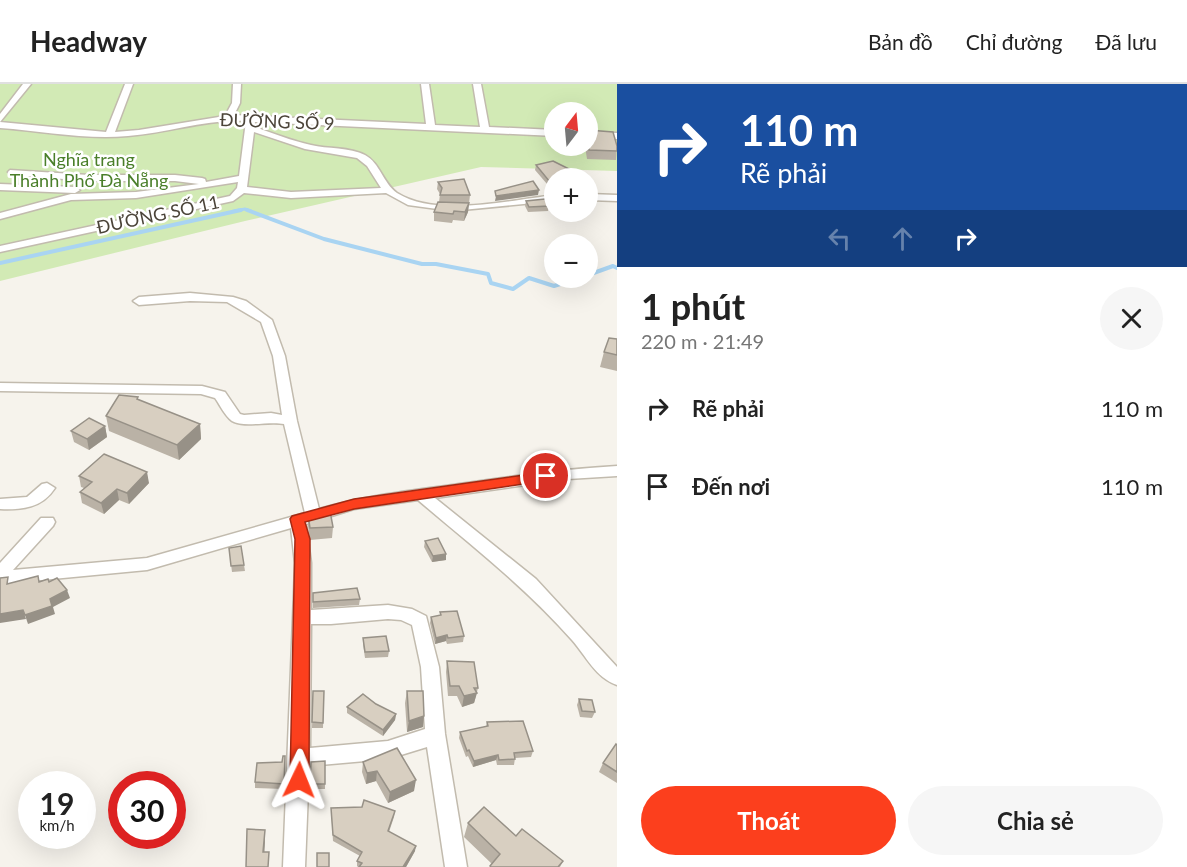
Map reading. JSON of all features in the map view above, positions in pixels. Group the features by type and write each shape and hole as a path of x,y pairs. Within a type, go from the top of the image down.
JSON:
{"street":[{"path":"0,120 27,84"},
{"path":"109,135 129,84"},
{"path":"228,118 236,102 237,84"},
{"path":"424,84 431,128"},
{"path":"477,84 485,130"},
{"name":"ĐƯỜNG SỐ 9","path":"0,125 109,135 151,131 228,118 250,123 544,133"},
{"path":"250,123 308,147 360,156 367,160 386,190 409,202 434,207 482,206 544,199"},
{"name":"ĐƯỜNG SỐ 11","path":"0,249 223,201 239,194 243,183 250,123"},
{"path":"598,135 617,136"},
{"path":"13,172 89,178 175,178 212,184"},
{"path":"0,216 71,196 126,195 212,184 243,183 272,194 352,194 386,190"},
{"path":"0,187 102,191 126,195"},
{"path":"598,197 617,198"},
{"path":"139,301 190,297 229,299 242,304 266,320 279,356 305,517 302,539 301,758 294,867"},
{"path":"0,387 202,390 220,395 235,417 242,420 280,417 290,421"},
{"path":"0,578 147,564 354,504 617,465"},
{"path":"568,474 617,471"},
{"path":"0,504 32,502 38,500 47,489"},
{"path":"419,493 530,584 579,636 606,669 617,677"},
{"path":"0,572 47,522"},
{"path":"302,615 318,618 401,612 416,616 420,621 430,667 435,734 456,867"},
{"path":"301,758 406,746 424,741 435,734"}],"green space":[{"name":"Nghĩa trang Thành Phố Đà Nẵng","path":"0,84 617,84 617,171 598,170 598,168 481,167 245,221 0,281"}],"building":[{"path":"598,131 613,132 617,151 598,150"},
{"path":"553,161 567,168 544,168 544,175 536,165"},
{"path":"464,179 470,195 440,195 442,188 438,182"},
{"path":"533,181 539,190 496,196 495,191"},
{"path":"544,199 544,206 529,207 526,201"},
{"path":"438,202 469,203 465,212 454,211 453,214 434,212"},
{"path":"609,338 617,339 617,355 604,352"},
{"path":"119,395 138,397 137,399 200,424 177,445 106,416"},
{"path":"89,418 105,426 87,439 71,431"},
{"path":"104,454 147,472 127,493 117,489 101,503 80,492 92,482 79,476"},
{"path":"330,511 333,527 310,528 308,514"},
{"path":"438,538 446,554 433,556 425,541"},
{"path":"241,546 244,565 231,566 229,548"},
{"path":"38,576 39,582 48,579 49,582 57,578 67,590 50,599 52,606 25,615 23,610 0,614 0,578 8,577 7,584"},
{"path":"357,588 360,599 313,602 313,593"},
{"path":"457,611 464,636 448,638 447,635 436,638 431,617 441,615 440,612"},
{"path":"386,636 389,651 365,652 363,638"},
{"path":"447,661 474,662 478,688 474,688 477,693 464,696 459,686 450,686"},
{"path":"313,691 324,691 323,723 312,722"},
{"path":"407,691 423,691 424,716 409,721"},
{"path":"363,694 376,704 396,714 383,730 347,707"},
{"path":"579,699 592,700 595,712 582,711"},
{"path":"523,721 533,751 514,753 515,759 499,760 498,755 474,761 469,750 467,751 460,732 488,726 487,722"},
{"path":"617,745 617,772 603,763"},
{"path":"397,748 416,780 390,792 377,771 367,773 363,762"},
{"path":"285,756 284,784 255,782 257,763 282,762"},
{"path":"325,761 325,784 310,784 311,762"},
{"path":"364,800 395,811 388,831 416,846 403,867 359,867 362,863 357,861 362,852 333,835 331,808 362,807"},
{"path":"484,807 516,836 522,829 563,861 558,867 491,867 500,854 468,823"},
{"path":"247,829 265,830 263,852 269,852 268,867 246,867"},
{"path":"317,853 329,853 329,867 317,867"}],"waterway":[{"path":"234,211 245,209 251,211"},
{"path":"0,263 241,210"},
{"path":"247,210 324,239 422,264 436,264 488,274 491,283 513,289 529,278 544,283"},
{"path":"598,271 613,266 617,268"}],"route":[{"path":"299,780 302,539 297,519 354,504 546,476"}]}
